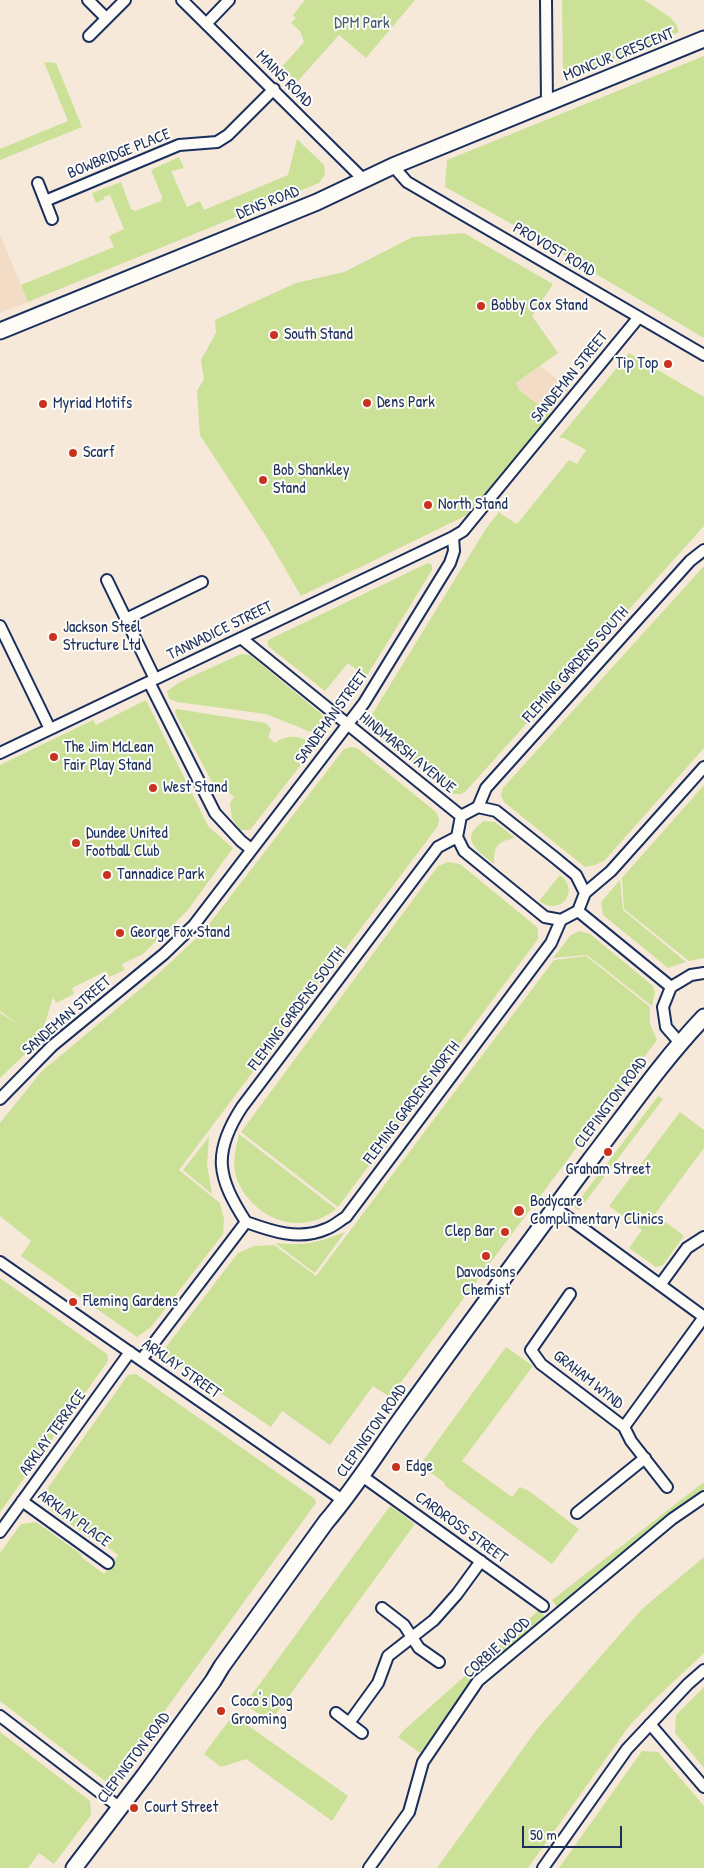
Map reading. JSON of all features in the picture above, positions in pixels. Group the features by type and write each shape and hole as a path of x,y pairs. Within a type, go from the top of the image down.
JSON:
{"street":[{"path":"88,0 106,18"},
{"path":"89,36 125,0"},
{"name":"MAINS ROAD","path":"182,0 363,179"},
{"path":"206,24 229,0"},
{"path":"546,0 547,103"},
{"name":"MONCUR CRESCENT","path":"547,103 704,39"},
{"name":"BOWBRIDGE PLACE","path":"45,201 179,145 217,142 228,135 274,89"},
{"name":"DENS ROAD","path":"0,331 317,202 393,166 547,103"},
{"name":"PROVOST ROAD","path":"393,166 407,182 704,355"},
{"path":"38,183 52,219"},
{"name":"SANDEMAN STREET","path":"0,1098 52,1046 164,954 194,925 364,704 450,563 454,551 453,537 463,531 639,317"},
{"name":"TANNADICE STREET","path":"0,752 453,537"},
{"name":"FLEMING GARDENS SOUTH","path":"478,807 486,788 690,561 704,550"},
{"path":"107,580 215,813 251,849"},
{"path":"126,619 202,582"},
{"path":"0,626 50,729"},
{"name":"HINDMARSH AVENUE","path":"241,638 461,816"},
{"path":"457,837 464,851 545,917 561,920 578,911 585,894 611,871 704,767"},
{"path":"478,807 496,811 554,857 576,876 585,894"},
{"name":"HINDMARSH AVENUE","path":"461,816 478,807"},
{"name":"HINDMARSH AVENUE","path":"457,837 461,816"},
{"name":"FLEMING GARDENS SOUTH","path":"246,1222 230,1198 223,1175 222,1150 230,1126 242,1107 438,847 457,837"},
{"path":"578,911 671,987"},
{"name":"FLEMING GARDENS NORTH","path":"246,1222 271,1231 298,1235 325,1230 346,1217 551,942 561,920"},
{"path":"680,1043 666,1028 663,1007 671,987 691,974 704,973"},
{"name":"CLEPINGTON ROAD","path":"74,1868 144,1776 555,1208 680,1043 704,1017"},
{"path":"555,1208 704,1317"},
{"path":"141,1360 246,1222"},
{"path":"660,1285 687,1248 704,1237"},
{"name":"ARKLAY STREET","path":"0,1262 344,1501"},
{"name":"GRAHAM WYND","path":"570,1294 530,1350 541,1364 624,1427 704,1317"},
{"name":"ARKLAY TERRACE","path":"0,1532 130,1352"},
{"path":"624,1427 631,1441 667,1487"},
{"path":"577,1514 645,1458"},
{"name":"CARDROSS STREET","path":"362,1476 543,1606"},
{"name":"CORBIE WOOD","path":"369,1868 409,1812 422,1762 478,1681 672,1519 704,1496"},
{"name":"ARKLAY PLACE","path":"22,1501 108,1563"},
{"path":"349,1723 378,1683 388,1656 434,1620 457,1594 481,1561"},
{"path":"382,1608 404,1625 420,1648 439,1662"},
{"path":"543,1868 627,1749 704,1670"},
{"path":"336,1713 362,1733"},
{"path":"0,1716 119,1807"},
{"path":"650,1724 704,1788"}],"shaded area":[{"path":"0,234 28,302 0,313"},
{"path":"541,366 571,390 552,415 519,390 516,383"}],"green space":[{"name":"DPM Park","path":"305,0 415,0 366,58 339,35 297,82 281,68 304,42 300,31 291,23 296,18 293,15"},
{"path":"562,0 644,0 670,17 676,24 679,32 571,76 563,70"},
{"path":"704,56 704,338 505,220 445,187 447,160"},
{"path":"44,62 56,63 82,127 0,160 0,149 68,121"},
{"path":"297,139 324,165 325,175 319,183 28,302 21,285 114,247 109,236 124,229 110,195 96,203 92,193 121,182 131,209 135,211 161,201 162,197 151,170 179,157 184,168 171,171 187,207 200,201 204,210 288,175"},
{"name":"Dens Park","path":"464,233 553,284 532,316 558,353 516,383 519,390 552,415 467,515 301,596 269,541 200,435 197,391 204,379 201,360 216,333 215,320 296,283 344,272 413,237"},
{"path":"629,353 704,397 704,526 465,792 452,794 371,728 369,723 371,716 487,527 500,511 501,514 517,524 569,460 577,464 586,450 564,438 559,438"},
{"path":"428,563 432,565 432,570 366,677 348,663 325,691 268,646 268,640"},
{"path":"704,566 704,748 604,861 585,867 504,802 501,795 503,788"},
{"path":"241,654 250,655 325,717 327,722 326,730 319,734 266,714 177,702 169,699 167,691 180,682"},
{"name":"Tannadice Park","path":"146,700 208,826 233,848 187,911 143,954 122,964 125,970 109,977 106,971 72,988 74,994 56,1003 53,997 40,1040 0,1078 0,1013 22,1027 0,1011 0,765 93,720 96,725"},
{"path":"176,709 266,723 271,729 268,737 275,743 284,738 298,737 312,742 314,748 250,830 240,830 232,818 230,803 234,797 226,790 217,791 175,713"},
{"path":"357,748 436,812 439,819 438,826 179,1170 220,1203 224,1219 223,1234 151,1327 137,1337 21,1256 31,1241 0,1216 0,1123 41,1072 157,975 203,932 344,749"},
{"path":"704,785 704,958 689,961 624,909 622,878"},
{"path":"484,821 495,822 515,838 498,845 494,864 477,849 471,839 476,827"},
{"path":"448,862 460,864 538,928 538,939 338,1207 241,1132 438,866"},
{"path":"560,875 566,881 569,888 565,900 554,906 539,901"},
{"path":"620,880 623,910 686,962 668,968 603,915 601,902"},
{"path":"580,931 590,934 653,986 655,992 652,1006 587,955 553,958 571,935"},
{"path":"586,956 650,1007 650,1024 657,1040 390,1397 373,1386 330,1445 282,1411 271,1427 167,1357 166,1347 238,1253 254,1246 274,1245 316,1276 554,960"},
{"path":"658,1096 663,1099 579,1210 574,1207"},
{"path":"680,1112 704,1130 704,1148 655,1214 684,1236 663,1265 656,1267 629,1248 642,1230 609,1206"},
{"path":"239,1134 336,1209 319,1219 306,1223 293,1223 268,1215 258,1208 248,1199 236,1176 234,1160"},
{"path":"209,1137 207,1165 212,1194 183,1170"},
{"path":"345,1232 315,1273 275,1243 311,1243"},
{"path":"0,1278 107,1354 108,1361 0,1512"},
{"path":"506,1347 533,1366 462,1461 512,1497 520,1487 529,1491 579,1529 552,1564 444,1485 445,1483 420,1465"},
{"path":"136,1374 315,1499 316,1503 115,1779 105,1781 0,1701 0,1553 21,1524 36,1522 82,1555 81,1557 104,1574 118,1555 49,1509 45,1492 128,1375"},
{"path":"704,1482 704,1489 672,1511 558,1608 552,1600"},
{"path":"390,1506 415,1524 270,1722 245,1704"},
{"path":"704,1557 704,1653 629,1726 528,1868 437,1868 538,1728 642,1609"},
{"path":"539,1610 546,1618 475,1678 420,1753 398,1737 403,1731"},
{"path":"704,1687 704,1768 675,1733 676,1715"},
{"path":"233,1715 348,1796 332,1821 246,1759 221,1767 204,1754"},
{"path":"0,1732 90,1801 91,1815 54,1864 39,1853 28,1868 0,1868"},
{"path":"642,1751 658,1752 704,1806 704,1868 559,1868"}],"place":[{"name":"Bobby Cox Stand","path":"481,306"},
{"name":"South Stand","path":"274,335"},
{"name":"Tip Top","path":"668,364"},
{"name":"Dens Park","path":"367,403"},
{"name":"Myriad Motifs","path":"43,404"},
{"name":"Scarf","path":"73,453"},
{"name":"Bob Shankley Stand","path":"263,480"},
{"name":"North Stand","path":"428,505"},
{"name":"Jackson Steel Structure Ltd","path":"53,637"},
{"name":"The Jim McLean Fair Play Stand","path":"54,757"},
{"name":"West Stand","path":"153,788"},
{"name":"Dundee United Football Club","path":"76,843"},
{"name":"Tannadice Park","path":"107,875"},
{"name":"George Fox Stand","path":"120,933"},
{"name":"Graham Street","path":"608,1152"},
{"name":"Bodycare Complimentary Clinics","path":"519,1211"},
{"name":"Clep Bar","path":"505,1232"},
{"name":"Davodsons Chemist","path":"486,1256"},
{"name":"Fleming Gardens","path":"73,1302"},
{"name":"Edge","path":"396,1467"},
{"name":"Coco's Dog Grooming","path":"221,1711"},
{"name":"Court Street","path":"134,1808"}]}
